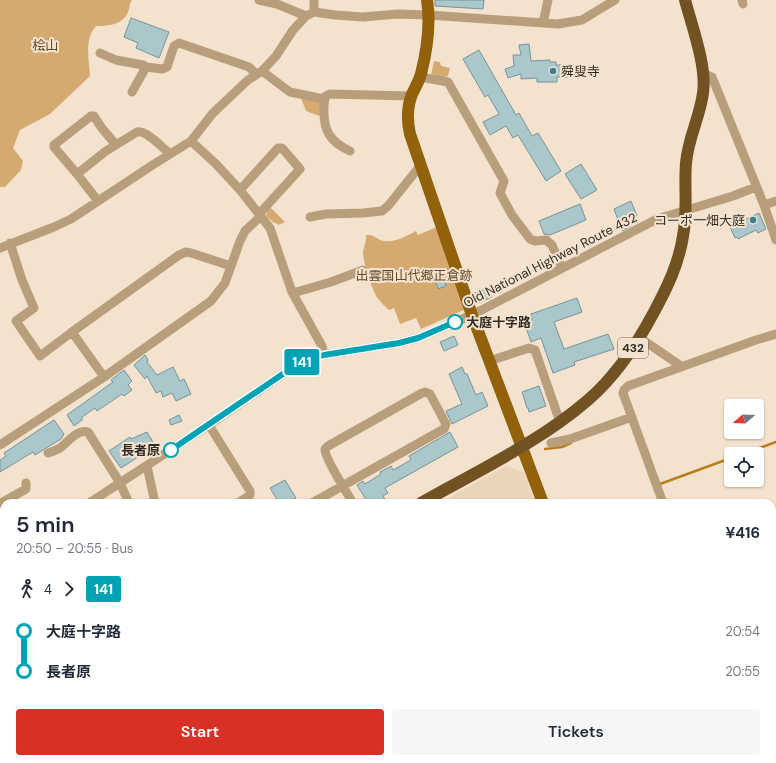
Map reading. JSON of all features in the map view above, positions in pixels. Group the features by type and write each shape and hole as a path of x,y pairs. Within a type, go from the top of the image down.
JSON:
{"highway":[{"name":"432","path":"428,499 522,446 560,422 589,400 627,357 659,305 676,264 684,235 686,210 686,159 691,134 703,94 704,83 703,73 685,0"}],"main road":[{"path":"427,0 429,15 425,57 420,77 411,96 407,114 407,123 420,166 472,315 541,499"}],"street":[{"path":"259,0 277,4 288,4 310,14 363,17 398,14 429,15 565,24 582,20 615,0"},
{"path":"0,248 71,219 191,141 213,113 276,56 293,30 310,14 314,0"},
{"path":"543,23 548,0"},
{"path":"100,53 116,60 143,65 146,67 166,68 174,46 179,43 249,67 290,92 324,99"},
{"path":"132,92 146,67"},
{"path":"703,73 712,77 764,206 776,240"},
{"path":"420,77 448,82 504,181 500,193 512,215 530,239 535,241 546,240 552,245 562,268"},
{"path":"350,151 342,148 335,142 326,130 323,118 324,99 326,96 330,94 411,96"},
{"path":"98,201 54,147 54,145 91,116 94,116 116,145"},
{"path":"77,174 98,157 137,132 141,131 170,154"},
{"path":"191,141 216,164 240,190 260,215 272,234 293,293 322,346 324,355"},
{"path":"0,445 104,377 211,301 225,283 246,231 300,169 282,148 278,148 240,190"},
{"path":"310,217 326,214 382,211 388,206 420,166"},
{"name":"Old National Highway Route 432","path":"95,499 209,425 299,363 324,355 399,343 418,338 472,315 657,219 733,196 756,187"},
{"path":"764,206 776,201"},
{"path":"10,244 22,280 34,308 16,321 40,356 179,255 186,252 232,266"},
{"path":"293,293 331,282 364,270"},
{"path":"72,332 104,377"},
{"path":"661,499 624,393 625,388 681,366 776,334"},
{"path":"640,338 681,366"},
{"path":"489,361 529,348 535,350 560,422"},
{"path":"319,499 343,486 444,429 446,424 430,394 425,392 422,393 328,446 325,451 326,455 343,486 351,499"},
{"path":"551,443 570,439 632,417"},
{"path":"209,425 250,491 250,495 244,499"},
{"path":"48,453 59,449 68,440 86,431 89,432 120,483 127,499"},
{"path":"147,466 154,499"},
{"path":"8,499 26,489 26,483"}],"shaded area":[{"path":"506,466 524,472 534,499 446,499"}],"green space":[{"name":"桧山","path":"0,0 132,0 128,12 123,20 115,24 96,26 92,31 88,50 90,76 50,114 20,130 13,148 23,161 21,170 5,187 0,187"},
{"path":"434,61 440,62 441,66 450,68 448,76 442,78 431,75"},
{"path":"301,98 319,101 321,105 321,114 319,116 306,111"},
{"path":"271,208 285,222 278,225 266,216 267,211"},
{"name":"出雲国山代郷正倉跡","path":"437,227 466,309 421,329 416,318 400,324 394,308 389,310 382,303 376,296 372,286 366,270 363,254 366,235 372,235 384,241 392,241 400,239 416,231 418,235"}],"building":[{"path":"435,0 484,0 483,9 435,6"},
{"path":"131,18 169,32 159,58 136,48 138,43 124,37"},
{"path":"529,44 531,61 550,60 550,62 556,62 556,65 568,65 568,77 557,77 557,82 537,82 537,78 521,79 521,74 508,78 505,69 514,66 513,55 521,55 519,45"},
{"path":"479,50 516,115 519,113 532,136 538,133 561,171 546,181 518,135 513,138 506,126 490,135 483,122 499,114 488,95 485,97 463,59"},
{"path":"581,164 597,190 581,199 565,174"},
{"path":"631,201 637,216 629,221 631,226 622,231 614,209"},
{"path":"580,204 586,220 550,235 544,234 539,221"},
{"name":"コーポ一畑大庭","path":"759,213 766,229 758,233 756,230 738,239 737,237 735,238 730,227"},
{"path":"444,279 446,286 438,289 436,282"},
{"path":"488,288 492,297 476,304 473,294"},
{"path":"577,298 582,312 554,322 564,349 608,334 614,349 574,362 575,365 553,373 541,338 531,342 524,322 532,319 531,314"},
{"path":"454,336 458,345 444,351 440,342"},
{"path":"145,355 148,360 147,362 157,375 173,367 180,381 184,379 191,394 176,401 172,393 163,397 161,391 156,393 147,376 145,379 134,365"},
{"path":"462,367 465,374 467,374 476,395 482,392 488,406 452,424 446,411 462,404 449,374"},
{"path":"124,370 132,381 128,385 132,390 124,396 122,394 97,411 95,408 82,417 82,420 74,426 67,415 113,382 111,380"},
{"path":"539,386 546,406 529,412 522,392"},
{"path":"179,415 182,421 171,425 169,420"},
{"path":"54,420 64,434 61,439 35,455 33,452 0,472 0,460 6,456 4,453"},
{"path":"147,432 156,451 149,454 143,454 121,468 109,451 130,437 131,439"},
{"path":"450,432 458,447 385,488 388,493 383,496 385,499 366,499 357,485 363,481 365,484 381,474 380,472 391,466 393,470 411,460 409,456"},
{"path":"285,480 296,498 277,499 270,488"}],"waterway":[{"path":"762,447 776,442"},
{"path":"545,449 562,447 571,443"},
{"path":"660,484 724,461"}],"bus line":[{"name":"141","path":"171,450 299,363 324,355 399,343 418,338 455,322"}],"place":[{"name":"舜叟寺","path":"553,71"},
{"name":"コーポ一畑大庭","path":"753,220"},
{"name":"大庭十字路","path":"455,322"},
{"name":"長者原","path":"171,450"}]}
